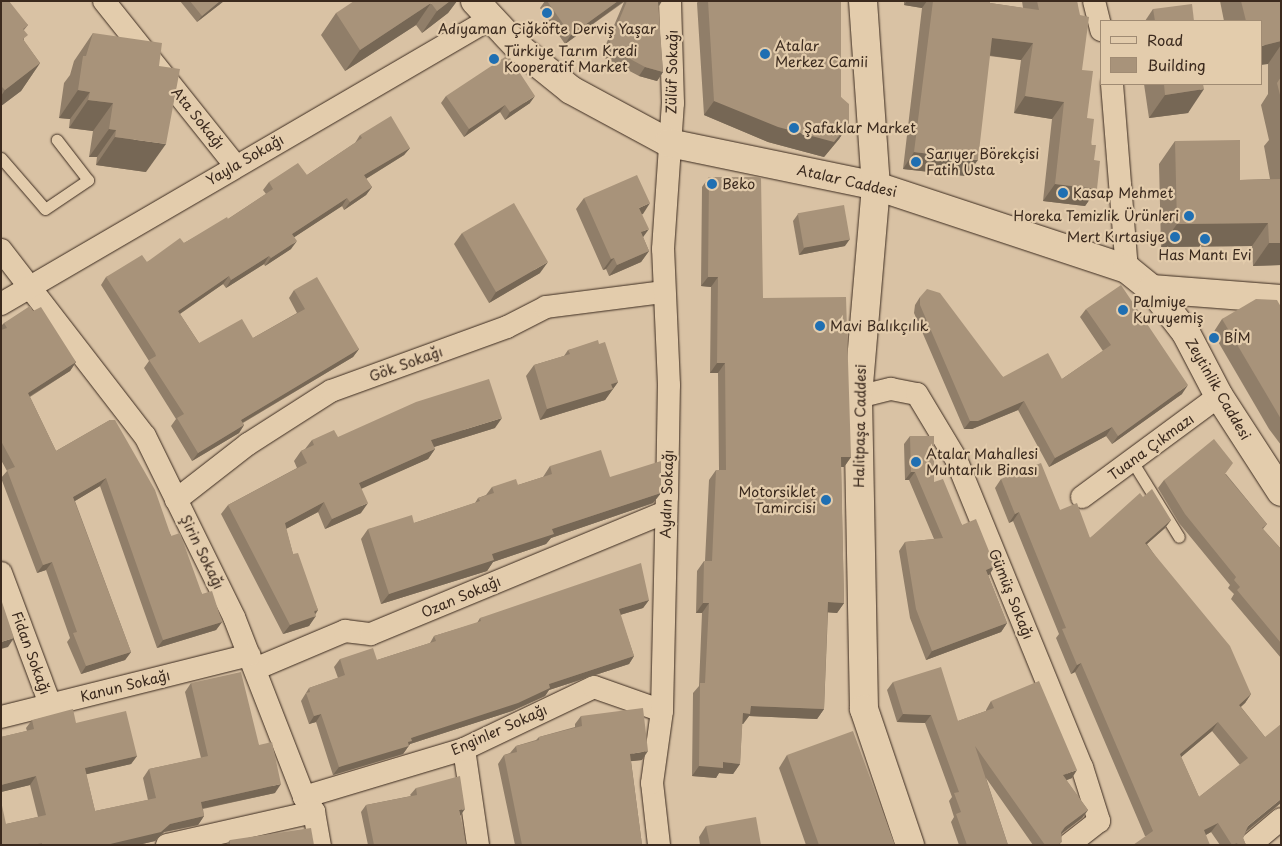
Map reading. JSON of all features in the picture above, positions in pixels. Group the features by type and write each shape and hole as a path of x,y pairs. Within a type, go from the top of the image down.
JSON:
{"street":[{"name":"Ata Sokağı","path":"104,1 235,165"},
{"name":"Zülüf Sokağı","path":"668,143 673,103 670,1"},
{"name":"Halitpaşa Caddesi","path":"863,1 876,186 858,397 864,709 910,845"},
{"path":"1094,1 1100,26"},
{"name":"Yayla Sokağı","path":"1,304 235,165 482,10"},
{"name":"Atalar Caddesi","path":"482,10 519,48 571,90 668,143 876,186 1127,269 1152,289"},
{"path":"1112,85 1127,269"},
{"name":"Aydın Sokağı","path":"659,845 652,783 662,711 669,385 663,292 668,143"},
{"name":"Şirin Sokağı","path":"1,250 145,436 234,617 309,804 320,845"},
{"path":"1152,289 1281,300"},
{"name":"Zeytinlik Caddesi","path":"1152,289 1186,333 1219,396 1281,492"},
{"name":"Gök Sokağı","path":"176,500 248,444 331,391 507,327 546,307 663,292"},
{"name":"Gümüş Sokağı","path":"858,397 891,389 917,394 956,459 1082,767 1099,821 1068,845"},
{"name":"Tuana Çıkmazı","path":"1082,497 1219,396"},
{"name":"Ozan Sokağı","path":"252,662 345,631 371,634 666,512"},
{"name":"Fidan Sokağı","path":"1,573 50,704"},
{"name":"Kanun Sokağı","path":"1,717 50,704 252,662"},
{"name":"Enginler Sokağı","path":"167,845 309,804 464,748 594,687 662,711"},
{"path":"464,748 478,845"},
{"path":"1250,845 1281,819"}],"lane":[{"path":"1,158 45,209 88,180 56,140"},
{"path":"1132,461 1179,537"}],"building":[{"path":"1,1 9,1 28,25 23,29 28,35 23,39 40,63 5,90 1,88"},
{"path":"190,1 220,1 202,16"},
{"path":"354,1 450,1 437,11 431,3 360,50 336,13"},
{"path":"547,1 618,1 571,35"},
{"path":"627,1 658,1 663,72 645,67 608,47"},
{"name":"Atalar Merkez Camii","path":"708,1 841,1 841,97 849,104 849,124 834,142 778,127 714,101"},
{"path":"933,1 990,1 990,3 1039,10 1037,1 1077,1 1080,15 1089,17 1082,70 1093,71 1087,118 1094,119 1091,145 1096,145 1094,160 1100,161 1097,189 1055,184 1064,102 1025,96 1033,43 992,38 978,160 914,152"},
{"path":"1241,1 1281,1 1281,41 1262,46 1262,20 1246,20"},
{"path":"1192,4 1194,20 1155,20 1153,9"},
{"path":"93,33 162,43 159,66 180,69 166,144 115,137 116,130 109,129 113,103 88,100 90,92 78,90 83,56 86,56"},
{"path":"508,55 535,96 510,112 505,105 469,129 446,96"},
{"path":"1281,77 1281,99 1277,83"},
{"path":"1164,85 1203,85 1204,89 1165,95"},
{"path":"391,116 410,148 364,175 372,187 350,202 347,198 292,234 297,241 271,258 269,256 231,280 229,276 178,311 199,343 242,319 253,338 305,309 294,290 317,277 359,349 241,420 244,425 198,453 177,418 184,414 149,360 156,356 155,353 106,277 142,255 147,262 180,238 184,243 227,217 228,219 273,189 269,182 298,163 307,175 362,138 360,135"},
{"path":"1240,140 1240,180 1281,179 1281,243 1269,243 1268,223 1177,224 1175,141"},
{"path":"637,175 650,203 639,208 649,229 641,232 649,251 617,265 614,258 611,259 584,198"},
{"path":"709,177 761,177 763,298 846,297 851,457 841,457 844,603 828,602 824,709 751,706 750,714 743,713 740,764 723,762 723,768 699,766 700,683 705,683 709,603 703,603 704,561 712,561 716,470 726,470 725,363 717,363 718,277 708,277"},
{"path":"514,203 548,262 496,292 462,233"},
{"path":"844,205 850,239 804,248 798,213"},
{"path":"1121,285 1188,385 1118,436 1112,427 1055,458 1024,401 978,421 970,421 920,305 920,297 927,289 940,293 1003,377 1048,353 1062,379 1111,345 1086,309"},
{"path":"1256,299 1277,300 1281,307 1281,419 1222,319"},
{"path":"30,306 33,311 41,307 76,362 28,393 56,451 110,420 115,420 155,490 171,536 180,533 202,594 212,591 222,622 163,640 106,478 73,497 131,652 86,666 73,633 77,632 52,562 43,565 7,470 15,467 1,441 1,330 7,328 4,323"},
{"path":"598,340 599,344 605,342 618,382 611,384 613,389 547,409 534,365 570,354 568,350"},
{"path":"489,379 502,418 431,440 435,449 359,483 368,503 332,519 324,502 285,523 293,554 298,553 318,610 314,611 316,616 290,625 228,505 307,463 301,451 314,445 312,440 334,430 338,437 416,402"},
{"path":"910,436 934,436 934,482 943,479 962,525 976,519 995,566 986,570 1007,623 932,651 916,609 905,542 943,538 915,472 911,472"},
{"path":"1214,439 1233,463 1225,474 1267,524 1262,528 1281,549 1281,643 1237,590 1240,587 1234,580 1236,577 1185,514 1164,480"},
{"path":"601,450 610,477 661,461 661,493 552,529 554,534 492,554 494,560 389,594 368,529 412,515 414,523 480,501 478,498 494,493 492,487 516,479 518,485 552,474 550,466"},
{"path":"1041,463 1060,510 1077,503 1090,538 1140,493 1143,497 1152,489 1171,520 1145,543 1230,646 1251,694 1239,705 1265,737 1281,724 1281,799 1248,826 1243,838 1246,845 1238,845 1237,843 1232,845 1218,823 1204,830 1210,845 1133,845 1153,831 1081,663 1077,665 1062,629 1066,628 1019,512 1015,514 1001,479","holes":["1218,722 1248,758 1199,797 1180,754"]},
{"path":"641,563 649,600 619,609 634,656 549,684 550,688 518,703 411,738 412,741 408,742 409,746 339,767 321,714 314,716 306,693 310,692 309,688 345,675 340,659 373,648 377,660 436,641 434,636 481,621 480,618"},
{"path":"1,599 14,638 1,642"},
{"path":"941,667 958,721 994,708 991,701 1039,681 1077,770 1063,775 1088,810 1065,827 1061,832 1062,842 1057,845 1045,845 975,746 1008,845 967,845 956,814 961,812 954,793 959,792 931,715 903,714 893,682"},
{"path":"241,672 259,745 272,742 281,784 201,802 204,816 170,824 161,832 106,845 42,845 42,843 33,845 1,845 1,801 6,824 46,815 36,776 1,785 1,737 34,729 32,720 73,709 76,723 126,711 137,756 85,768 95,811 156,798 149,769 208,756 191,683"},
{"path":"643,708 648,751 630,754 642,845 522,845 504,755 517,752 516,746 539,740 539,737 582,726 581,716"},
{"path":"853,731 895,845 819,845 787,755"},
{"path":"460,776 465,809 459,810 466,845 374,845 366,805 417,795 416,788"},
{"path":"756,817 761,845 710,845 706,826"},
{"path":"311,828 314,845 230,845 230,840"}],"place":[{"name":"Adıyaman Çiğköfte Derviş Yaşar","path":"547,13"},
{"name":"Atalar Merkez Camii","path":"765,54"},
{"name":"Türkiye Tarım Kredi Kooperatif Market","path":"494,59"},
{"name":"Şafaklar Market","path":"794,128"},
{"name":"Sarıyer Börekçisi Fatih Usta","path":"916,162"},
{"name":"Beko","path":"712,184"},
{"name":"Kasap Mehmet","path":"1063,193"},
{"name":"Horeka Temizlik Ürünleri","path":"1189,216"},
{"name":"Mert Kırtasiye","path":"1175,237"},
{"name":"Has Mantı Evi","path":"1205,239"},
{"name":"Palmiye Kuruyemiş","path":"1123,310"},
{"name":"Mavi Balıkçılık","path":"820,326"},
{"name":"BİM","path":"1214,338"},
{"name":"Atalar Mahallesi Muhtarlık Binası","path":"916,462"},
{"name":"Motorsiklet Tamircisi","path":"826,500"}]}
